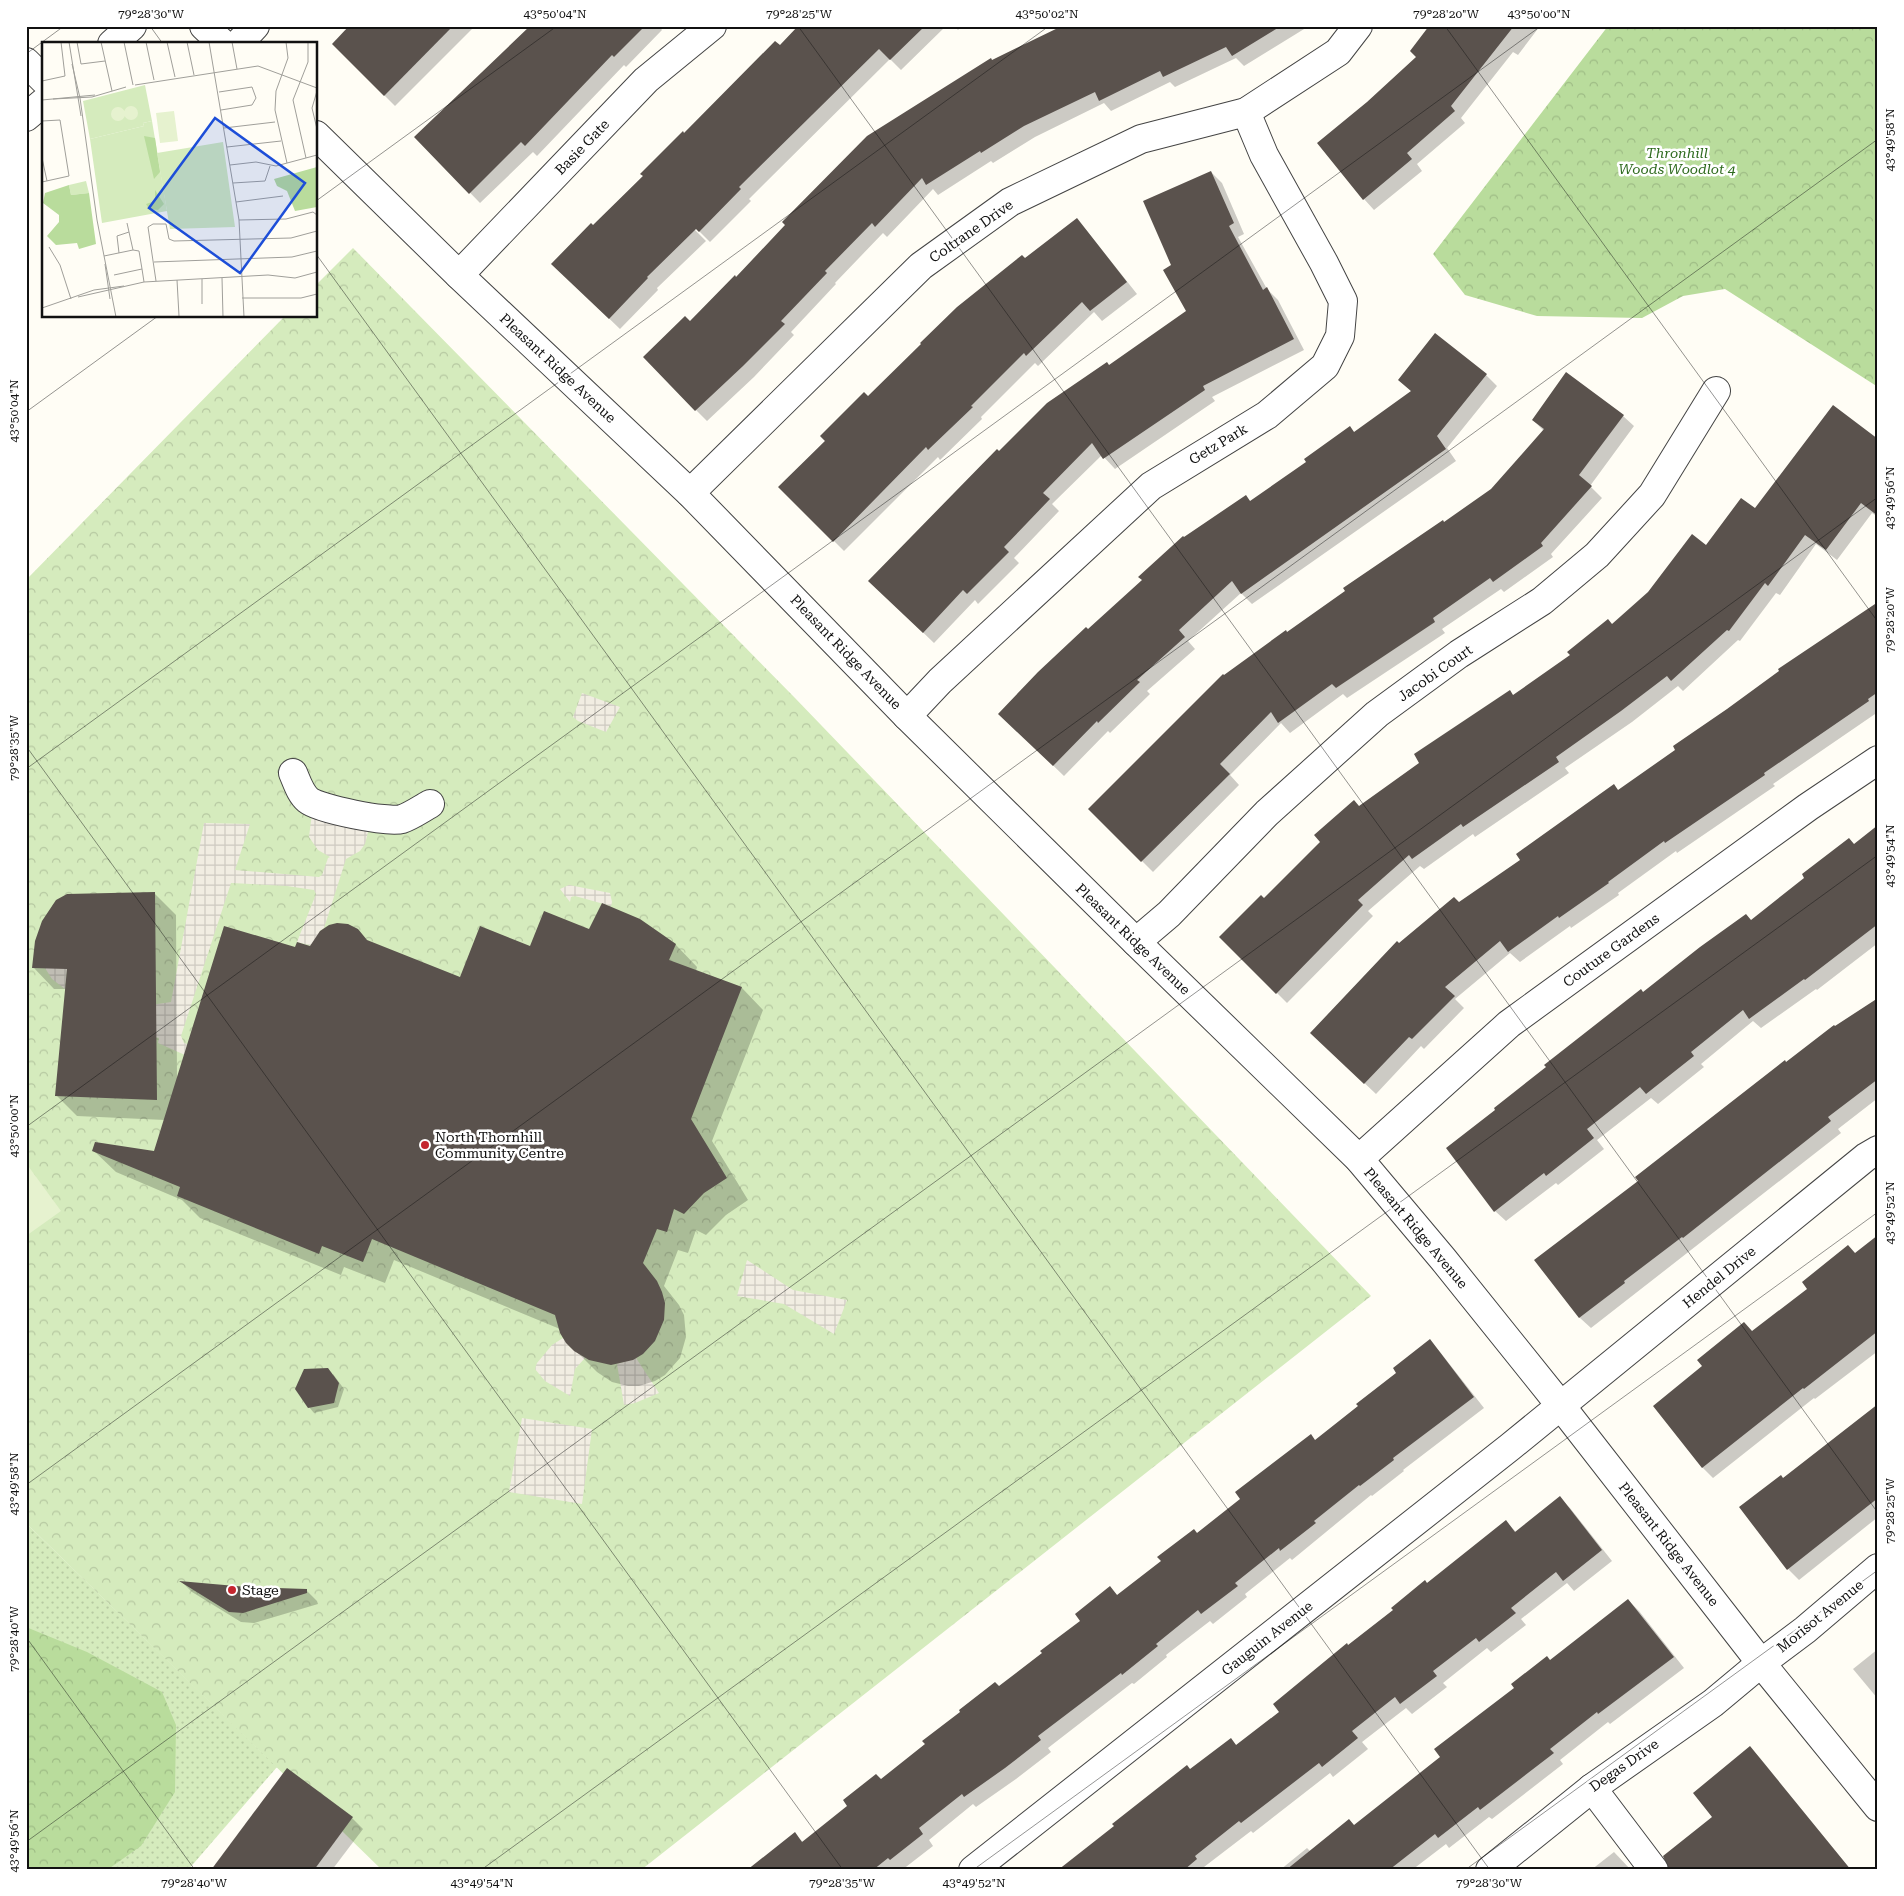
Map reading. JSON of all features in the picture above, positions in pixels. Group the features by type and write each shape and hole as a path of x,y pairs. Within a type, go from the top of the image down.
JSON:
{"street":[{"path":"114,42 132,26"},
{"path":"204,26 221,42"},
{"path":"240,42 255,26"},
{"name":"Basie Gate","path":"459,274 646,80 712,26"},
{"name":"Coltrane Drive","path":"690,493 921,266 1010,202 1141,139 1246,112 1338,52 1358,26"},
{"path":"26,62 42,78"},
{"path":"26,117 42,104"},
{"name":"Getz Park","path":"907,716 948,674 1151,486 1267,414 1325,366 1340,336 1343,301 1264,155 1246,112"},
{"name":"Pleasant Ridge Avenue","path":"318,137 459,274 690,493 907,716 1359,1159 1443,1259 1561,1406 1761,1663 1878,1807"},
{"name":"Jacobi Court","path":"1136,942 1169,914 1267,813 1377,714 1460,654 1542,601 1597,554 1652,495 1716,391"},
{"name":"Couture Gardens","path":"1359,1159 1509,1024 1808,807 1878,760"},
{"path":"293,773 298,787 308,800 322,806 385,820 402,819 430,804"},
{"name":"Hendel Drive","path":"1561,1406 1866,1157 1878,1150"},
{"name":"Gauguin Avenue","path":"973,1870 1561,1406"},
{"name":"Morisot Avenue","path":"1761,1663 1805,1630 1878,1568"},
{"name":"Degas Drive","path":"1490,1870 1592,1788 1713,1703 1761,1663"},
{"path":"1592,1788 1654,1870"}],"green space":[{"name":"Thronhill Woods Woodlot 4","path":"1608,26 1878,26 1878,387 1725,289 1683,296 1642,318 1537,316 1465,295 1433,254"},
{"path":"353,248 795,698 1371,1296 641,1870 382,1870 26,1523 26,580 283,318 318,318 318,283"},
{"path":"26,1163 61,1211 26,1236"},
{"path":"26,1523 277,1767 188,1870 26,1870"},
{"path":"26,1627 87,1652 162,1692 176,1725 175,1792 141,1846 107,1870 26,1870"}],"shaded area":[{"path":"582,693 620,707 606,732 578,721 573,717"},
{"path":"312,813 370,824 365,844 360,851 346,859 324,928 320,931 313,946 297,942 316,894 314,890 287,886 231,883 181,1036 184,1043 187,1044 185,1055 158,1043 159,1038 152,1036 151,1005 171,1002 204,823 250,824 235,870 319,877 322,875 330,857 318,850 309,837"},
{"path":"569,885 610,893 611,906 575,896 571,897 570,902 560,889"},
{"path":"74,904 65,989 52,979 45,968"},
{"path":"747,1260 793,1290 847,1300 834,1334 784,1304 737,1296"},
{"path":"563,1338 570,1347 585,1358 575,1369 570,1396 545,1381 535,1369 537,1363 552,1345"},
{"path":"636,1358 659,1393 635,1403 624,1405 617,1364"},
{"path":"522,1418 592,1429 582,1504 509,1492"}],"building":[{"path":"349,26 453,26 384,96 332,44"},
{"path":"530,26 645,26 614,57 612,55 525,146 521,142 469,194 414,137"},
{"path":"798,26 925,26 890,60 879,49 739,187 741,189 699,232 696,229 647,277 609,319 551,264 591,223 593,225 643,176 640,174 683,131 684,133 775,41 780,45"},
{"path":"1062,26 1281,26 1232,56 1226,47 1163,77 1160,71 1099,101 1095,92 1024,126 926,185 922,178 875,227 872,223 825,271 827,273 781,321 785,324 695,411 643,357 685,316 690,321 735,275 736,277 785,225 782,222 867,136 991,58 992,60"},
{"path":"1429,26 1514,26 1451,106 1455,111 1407,153 1412,159 1363,200 1317,143 1367,102 1416,57 1410,51"},
{"path":"1211,171 1234,223 1229,226 1263,290 1267,287 1294,339 1203,386 1205,390 1103,459 1092,443 1043,493 1050,499 1004,547 1009,552 967,594 963,590 923,633 868,581 997,449 999,451 1047,403 1107,362 1109,365 1186,311 1163,270 1171,265 1143,201"},
{"path":"1077,218 1127,282 1090,311 1082,302 1026,356 1024,353 971,406 973,407 928,450 926,447 833,542 778,487 825,441 820,436 864,392 868,396 957,307 1022,255 1025,258"},
{"path":"1435,333 1487,374 1437,436 1446,449 1241,594 1232,581 1179,630 1185,637 1137,680 1140,682 1098,723 1097,721 1053,766 998,714 1038,672 1086,627 1088,629 1142,580 1138,577 1183,536 1246,495 1250,501 1306,462 1304,459 1350,426 1354,432 1411,391 1398,380"},
{"path":"1566,372 1624,415 1579,475 1592,486 1541,543 1543,546 1493,582 1490,578 1433,618 1435,622 1336,688 1332,684 1278,723 1271,712 1220,764 1230,774 1141,862 1088,809 1223,674 1345,591 1343,588 1491,489 1544,429 1532,420"},
{"path":"1833,405 1878,439 1878,516 1861,503 1826,550 1805,535 1768,586 1765,583 1729,631 1727,630 1671,681 1667,676 1556,757 1559,762 1463,827 1461,824 1412,859 1409,855 1358,900 1363,905 1276,994 1219,937 1261,895 1264,898 1320,842 1314,835 1354,800 1359,806 1419,763 1414,754 1510,690 1513,695 1570,655 1567,652 1608,619 1612,624 1648,592 1692,534 1706,545 1741,498 1755,508"},
{"path":"1878,602 1878,692 1868,699 1869,701 1764,773 1765,775 1665,843 1664,841 1609,883 1559,918 1558,916 1508,952 1500,941 1445,987 1455,996 1412,1039 1409,1037 1364,1084 1310,1033 1397,941 1399,943 1454,897 1459,902 1520,860 1516,854 1614,784 1618,790 1675,750 1673,746 1779,671 1778,669"},
{"path":"1878,825 1878,924 1805,980 1749,1019 1743,1010 1691,1052 1694,1056 1646,1094 1640,1087 1587,1129 1594,1138 1546,1176 1544,1173 1494,1212 1446,1148 1546,1067 1544,1065 1641,989 1643,992 1746,914 1751,920 1804,878 1802,874 1849,838 1854,844"},
{"path":"155,892 157,1100 55,1096 67,969 32,968 35,941 42,921 56,900 67,894"},
{"name":"North Thornhill Community Centre","path":"602,903 640,919 676,944 669,960 742,987 691,1119 727,1178 704,1193 684,1214 674,1209 667,1232 657,1229 643,1263 657,1281 662,1292 665,1303 664,1320 655,1341 643,1354 633,1360 611,1365 589,1360 574,1351 566,1343 560,1333 555,1315 372,1239 363,1262 322,1246 319,1254 177,1196 180,1187 92,1151 95,1142 154,1151 224,926 295,947 297,942 310,946 320,931 329,925 337,923 348,924 358,929 367,940 460,977 480,926 530,946 544,911 589,929"},
{"path":"1878,998 1878,1079 1828,1117 1831,1121 1579,1318 1534,1260 1638,1181 1635,1177 1785,1060 1786,1062 1834,1025"},
{"path":"1878,1235 1878,1331 1702,1468 1653,1406 1702,1366 1697,1360 1744,1322 1752,1331 1807,1289 1802,1282 1848,1245 1855,1253"},
{"path":"1430,1339 1474,1397 1359,1485 1314,1521 1316,1523 1280,1551 1279,1548 1235,1583 1238,1586 1201,1614 1198,1610 1122,1675 1121,1673 1038,1736 1041,1740 1005,1768 964,1797 962,1794 919,1828 923,1834 890,1860 888,1858 873,1870 747,1870 795,1832 802,1842 847,1806 843,1800 876,1774 881,1779 925,1744 922,1741 960,1712 959,1710 995,1682 999,1686 1042,1653 1040,1651 1080,1621 1075,1614 1110,1586 1117,1595 1161,1561 1157,1557 1194,1529 1197,1533 1240,1499 1235,1492 1311,1434 1315,1440 1358,1406 1356,1404 1396,1373 1393,1368"},
{"path":"328,1368 339,1383 334,1403 308,1408 295,1389 304,1369"},
{"path":"1878,1404 1878,1498 1787,1570 1739,1507 1781,1475 1783,1478"},
{"path":"1560,1496 1602,1550 1563,1581 1556,1572 1511,1608 1516,1613 1479,1642 1476,1638 1433,1671 1437,1676 1400,1704 1395,1697 1352,1731 1358,1738 1322,1767 1319,1763 1241,1823 1239,1821 1195,1856 1197,1859 1184,1870 1058,1870 1114,1826 1112,1824 1187,1765 1190,1769 1231,1738 1236,1745 1279,1712 1273,1704 1347,1643 1348,1645 1393,1610 1391,1608 1425,1580 1427,1583 1506,1520 1515,1532"},
{"name":"Stage","path":"179,1581 247,1587 307,1589 307,1593 243,1613 229,1612"},
{"path":"1628,1599 1674,1657 1598,1714 1597,1712 1550,1749 1554,1753 1480,1810 1478,1807 1438,1838 1435,1834 1389,1870 1286,1870 1349,1819 1354,1825 1440,1757 1434,1749 1514,1688 1511,1684 1547,1656 1550,1660"},
{"path":"1750,1746 1851,1870 1669,1870 1663,1856 1712,1817 1693,1793"},
{"path":"287,1768 353,1817 314,1870 211,1870"}],"place":[{"name":"North Thornhill Community Centre","path":"425,1145"},
{"name":"Stage","path":"232,1590"}]}
